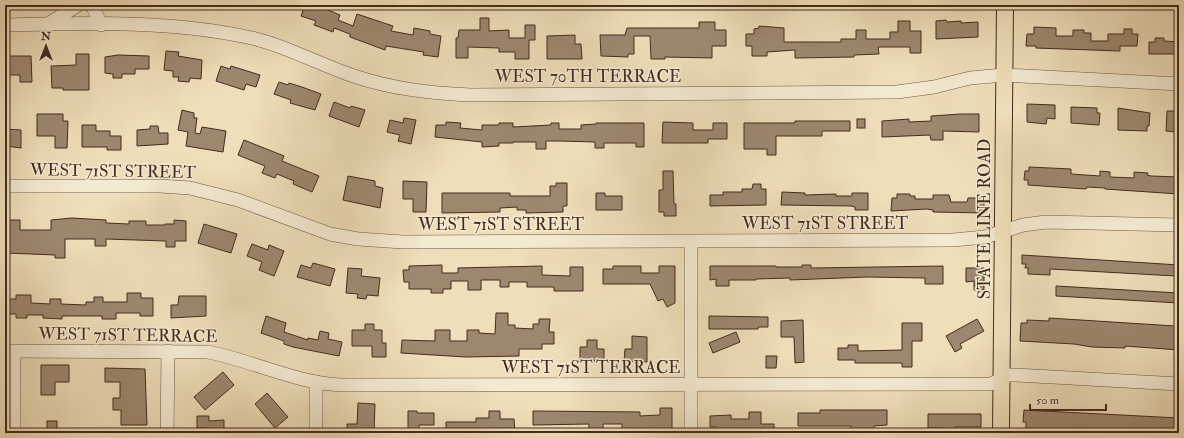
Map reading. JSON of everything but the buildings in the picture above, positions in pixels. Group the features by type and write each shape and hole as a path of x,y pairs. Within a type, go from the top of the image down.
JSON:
{"main road":[{"name":"STATE LINE ROAD","path":"1001,433 1005,5"}],"street":[{"path":"48,24 78,5"},
{"path":"92,5 101,25"},
{"name":"WEST 70TH TERRACE","path":"5,25 48,24 174,26 214,30 255,39 353,76 384,85 426,93 478,95 897,92 934,87 970,78 1004,74 1179,84"},
{"name":"WEST 71ST STREET","path":"5,186 160,186 190,188 238,200 330,234 379,241 691,242 953,240 985,237 1023,225 1046,222 1179,225"},
{"path":"691,242 691,433"},
{"path":"167,433 168,351"},
{"path":"9,352 14,433"},
{"name":"WEST 71ST TERRACE","path":"9,352 208,352 234,357 297,379 342,385 991,384 1002,378 1015,375 1179,384"},
{"path":"316,382 316,433"}]}
